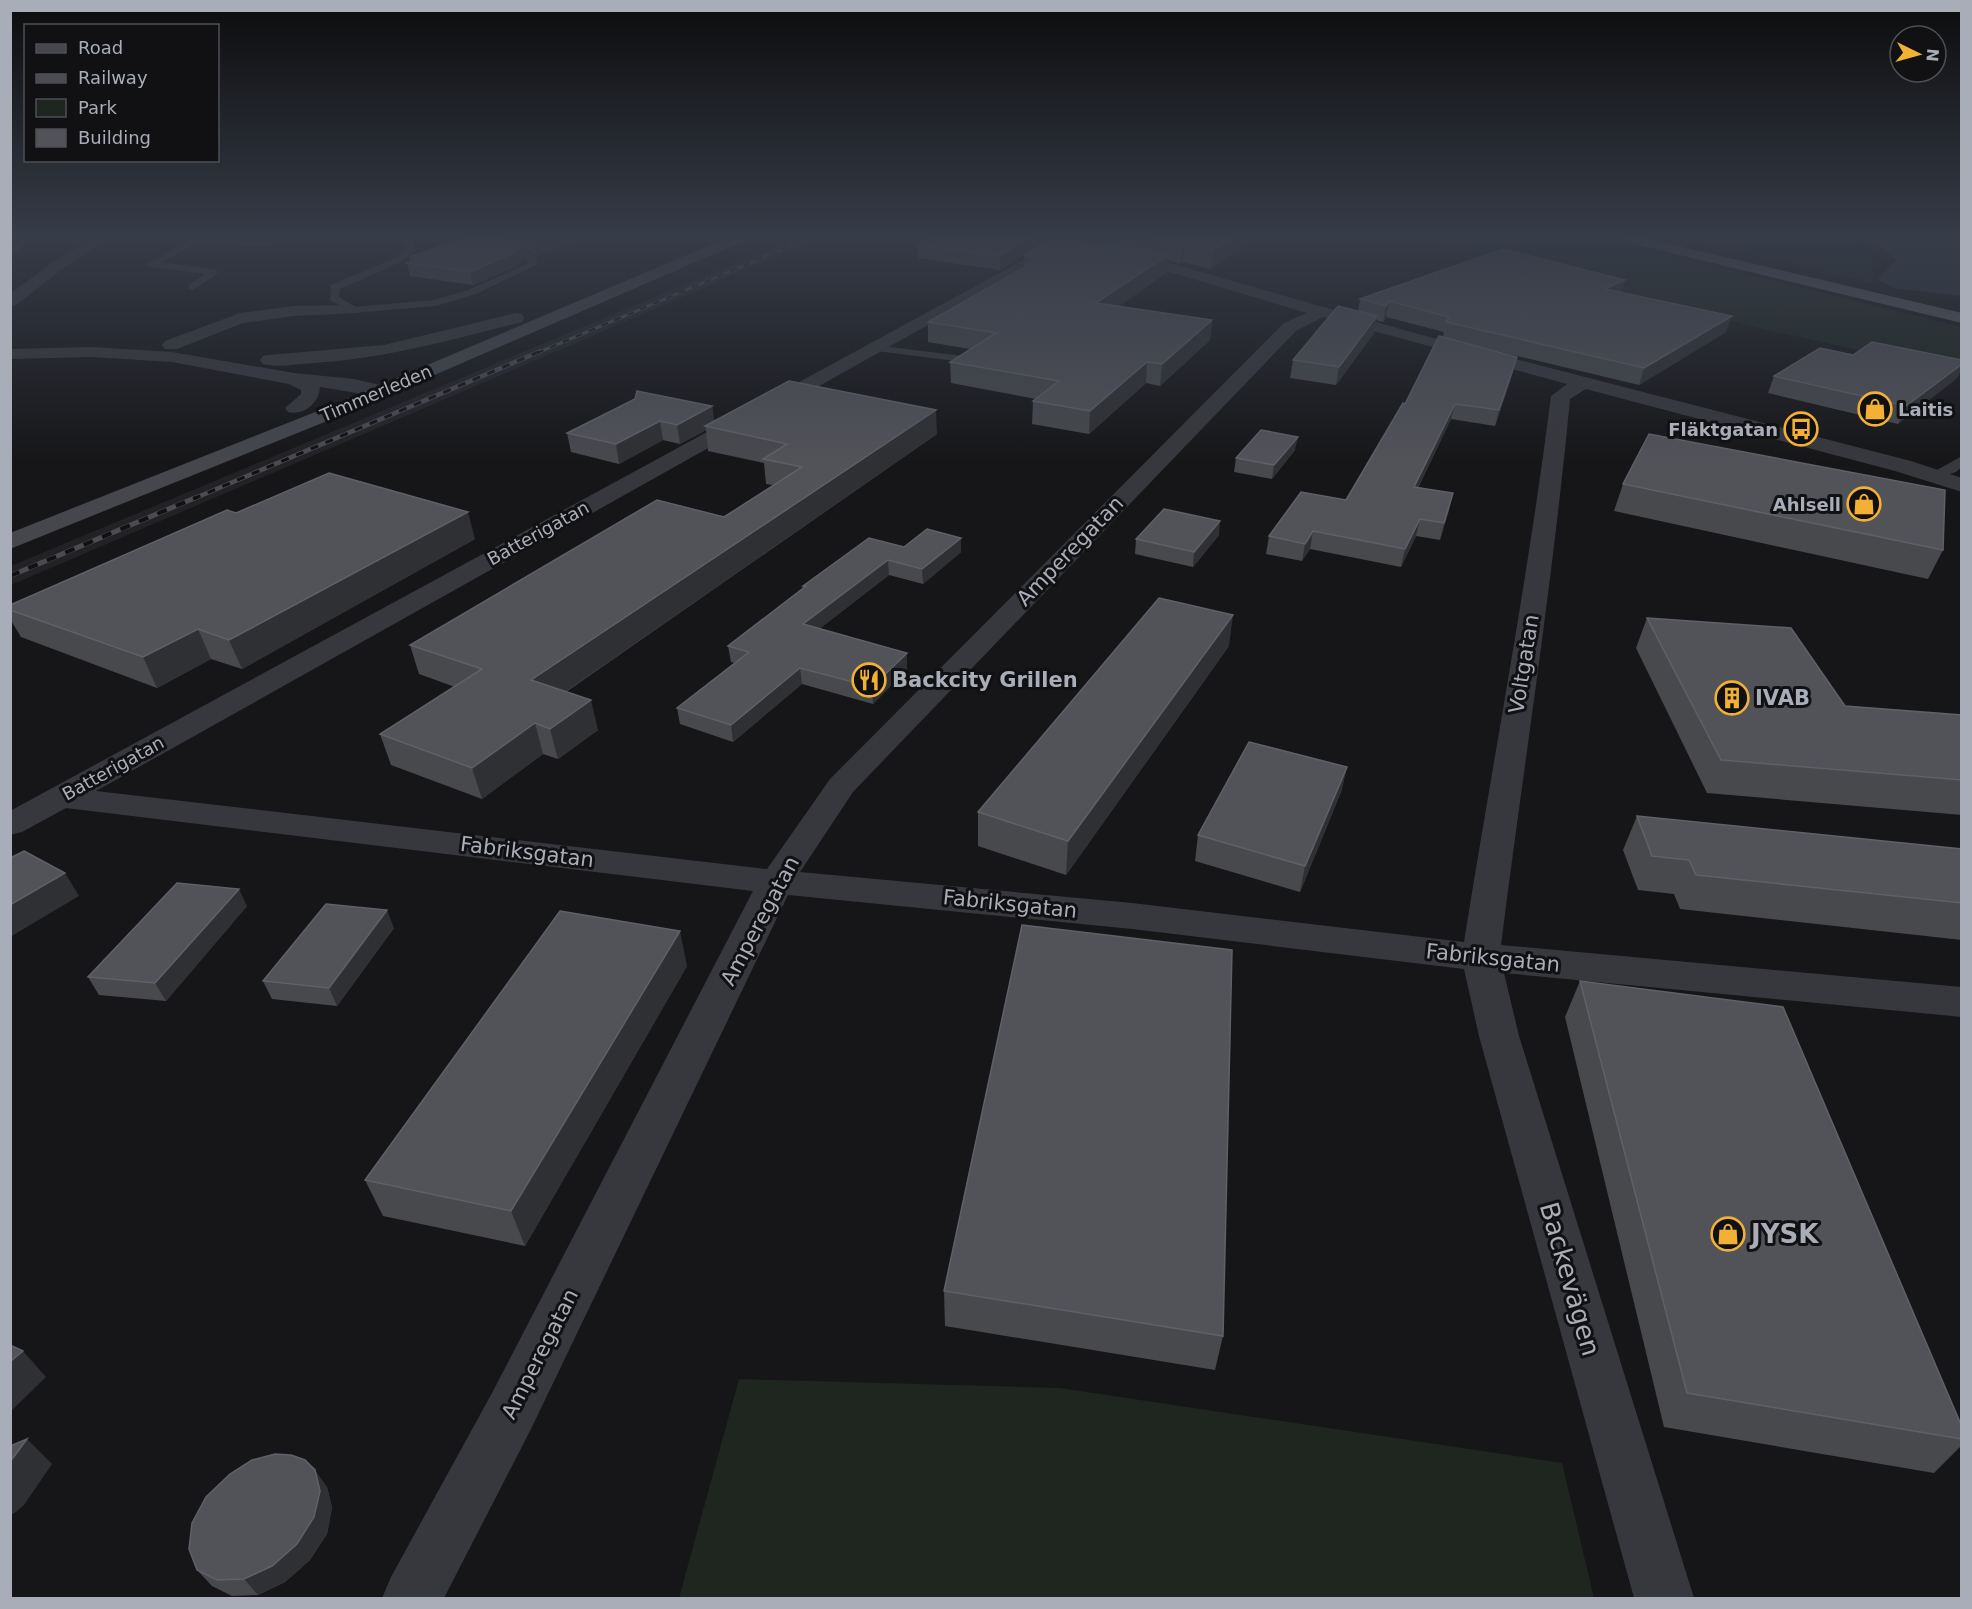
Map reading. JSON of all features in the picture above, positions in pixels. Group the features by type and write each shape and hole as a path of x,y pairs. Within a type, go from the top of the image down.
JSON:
{"highway":[{"path":"1941,313 1962,318"}],"main road":[{"name":"Timmerleden","path":"10,520 354,385 528,313"},
{"name":"Timmerleden","path":"10,542 382,391 564,313"}],"street":[{"path":"171,345 240,318 278,313"},
{"name":"Batterigatan","path":"10,825 937,313"},
{"name":"Amperegatan","path":"412,1599 511,1412 776,882 841,786 1290,327 1319,313"},
{"path":"1325,313 1935,475 1962,485"},
{"path":"269,360 330,357 377,351 421,343 516,318"},
{"path":"43,336 92,343"},
{"path":"10,346 92,343 171,345 269,360 335,374 354,385"},
{"path":"10,354 129,353 182,358 294,379 354,385 382,391"},
{"path":"294,379 311,387 310,396 295,408"},
{"name":"Voltgatan","path":"1481,957 1505,784 1549,505 1561,396 1583,383"},
{"name":"Fabriksgatan","path":"60,797 776,882 1132,916 1481,957 1962,1002"},
{"name":"Backevägen","path":"1481,957 1499,1036 1664,1599"}],"lane":[{"path":"873,348 963,359"},
{"path":"1935,475 1951,469 1962,460"}],"shaded area":[{"path":"616,313 646,313 11,585 11,566"}],"green space":[{"path":"1702,313 1905,313 1961,327 1961,373"},
{"path":"739,1379 1060,1388 1562,1463 1594,1598 679,1598"}],"building":[{"path":"944,313 1165,313 1212,320 1162,364 1147,362 1090,411 1033,401 1059,381 950,362 996,333 928,322"},
{"path":"1332,313 1366,313 1377,316 1339,367 1293,360"},
{"path":"1434,313 1718,313 1732,316 1644,368 1446,322 1449,317"},
{"path":"1439,336 1517,357 1499,410 1455,404 1414,487 1453,493 1444,523 1420,519 1405,549 1313,531 1305,544 1269,536 1301,492 1346,500 1403,403 1405,404"},
{"path":"1872,342 1962,360 1962,364 1906,406 1774,376 1820,348 1853,355"},
{"path":"789,381 936,410 531,680 591,700 550,729 535,723 472,768 380,734 482,669 410,645 657,500 724,517 802,467 763,459 787,444 705,426"},
{"path":"637,391 712,406 677,425 660,421 616,444 567,433 635,399"},
{"path":"1261,430 1298,437 1274,465 1236,458"},
{"path":"1649,434 1945,490 1943,550 1623,484"},
{"path":"329,473 468,512 229,640 198,629 143,657 10,610 10,605 227,510 236,513"},
{"path":"1164,509 1220,521 1194,552 1136,539"},
{"path":"927,529 961,538 922,569 888,560 803,624 907,653 872,687 800,668 731,725 677,708 749,652 728,646 806,586 803,586 869,538 904,547"},
{"path":"1159,598 1233,615 1068,841 978,812"},
{"path":"1647,618 1791,628 1845,706 1962,715 1962,780 1721,760"},
{"path":"1249,742 1347,767 1305,866 1198,835"},
{"path":"1637,816 1962,849 1962,903 1696,875 1689,860 1652,856"},
{"path":"24,851 65,873 10,905 10,858"},
{"path":"177,883 239,889 155,983 88,977"},
{"path":"326,904 387,910 329,988 263,981"},
{"path":"560,911 680,931 511,1211 365,1180"},
{"path":"1022,925 1232,950 1223,1336 944,1291"},
{"name":"JYSK","path":"1580,981 1783,1007 1962,1427 1962,1439 1687,1393"},
{"path":"10,1345 23,1351 10,1362"},
{"path":"27,1439 10,1462 10,1446"},
{"path":"275,1454 291,1455 305,1460 315,1470 320,1491 314,1517 297,1544 272,1566 244,1579 217,1580 197,1570 189,1549 192,1523 206,1497 230,1474 252,1460"}],"railway":[{"path":"537,353 631,313"},
{"path":"193,499 541,351"},
{"path":"10,576 197,497"}],"place":[{"name":"Laitis","path":"1875,409"},
{"name":"Fläktgatan","path":"1801,429"},
{"name":"Ahlsell","path":"1864,504"},
{"name":"Backcity Grillen","path":"869,680"},
{"name":"IVAB","path":"1732,698"},
{"name":"JYSK","path":"1728,1234"}]}
